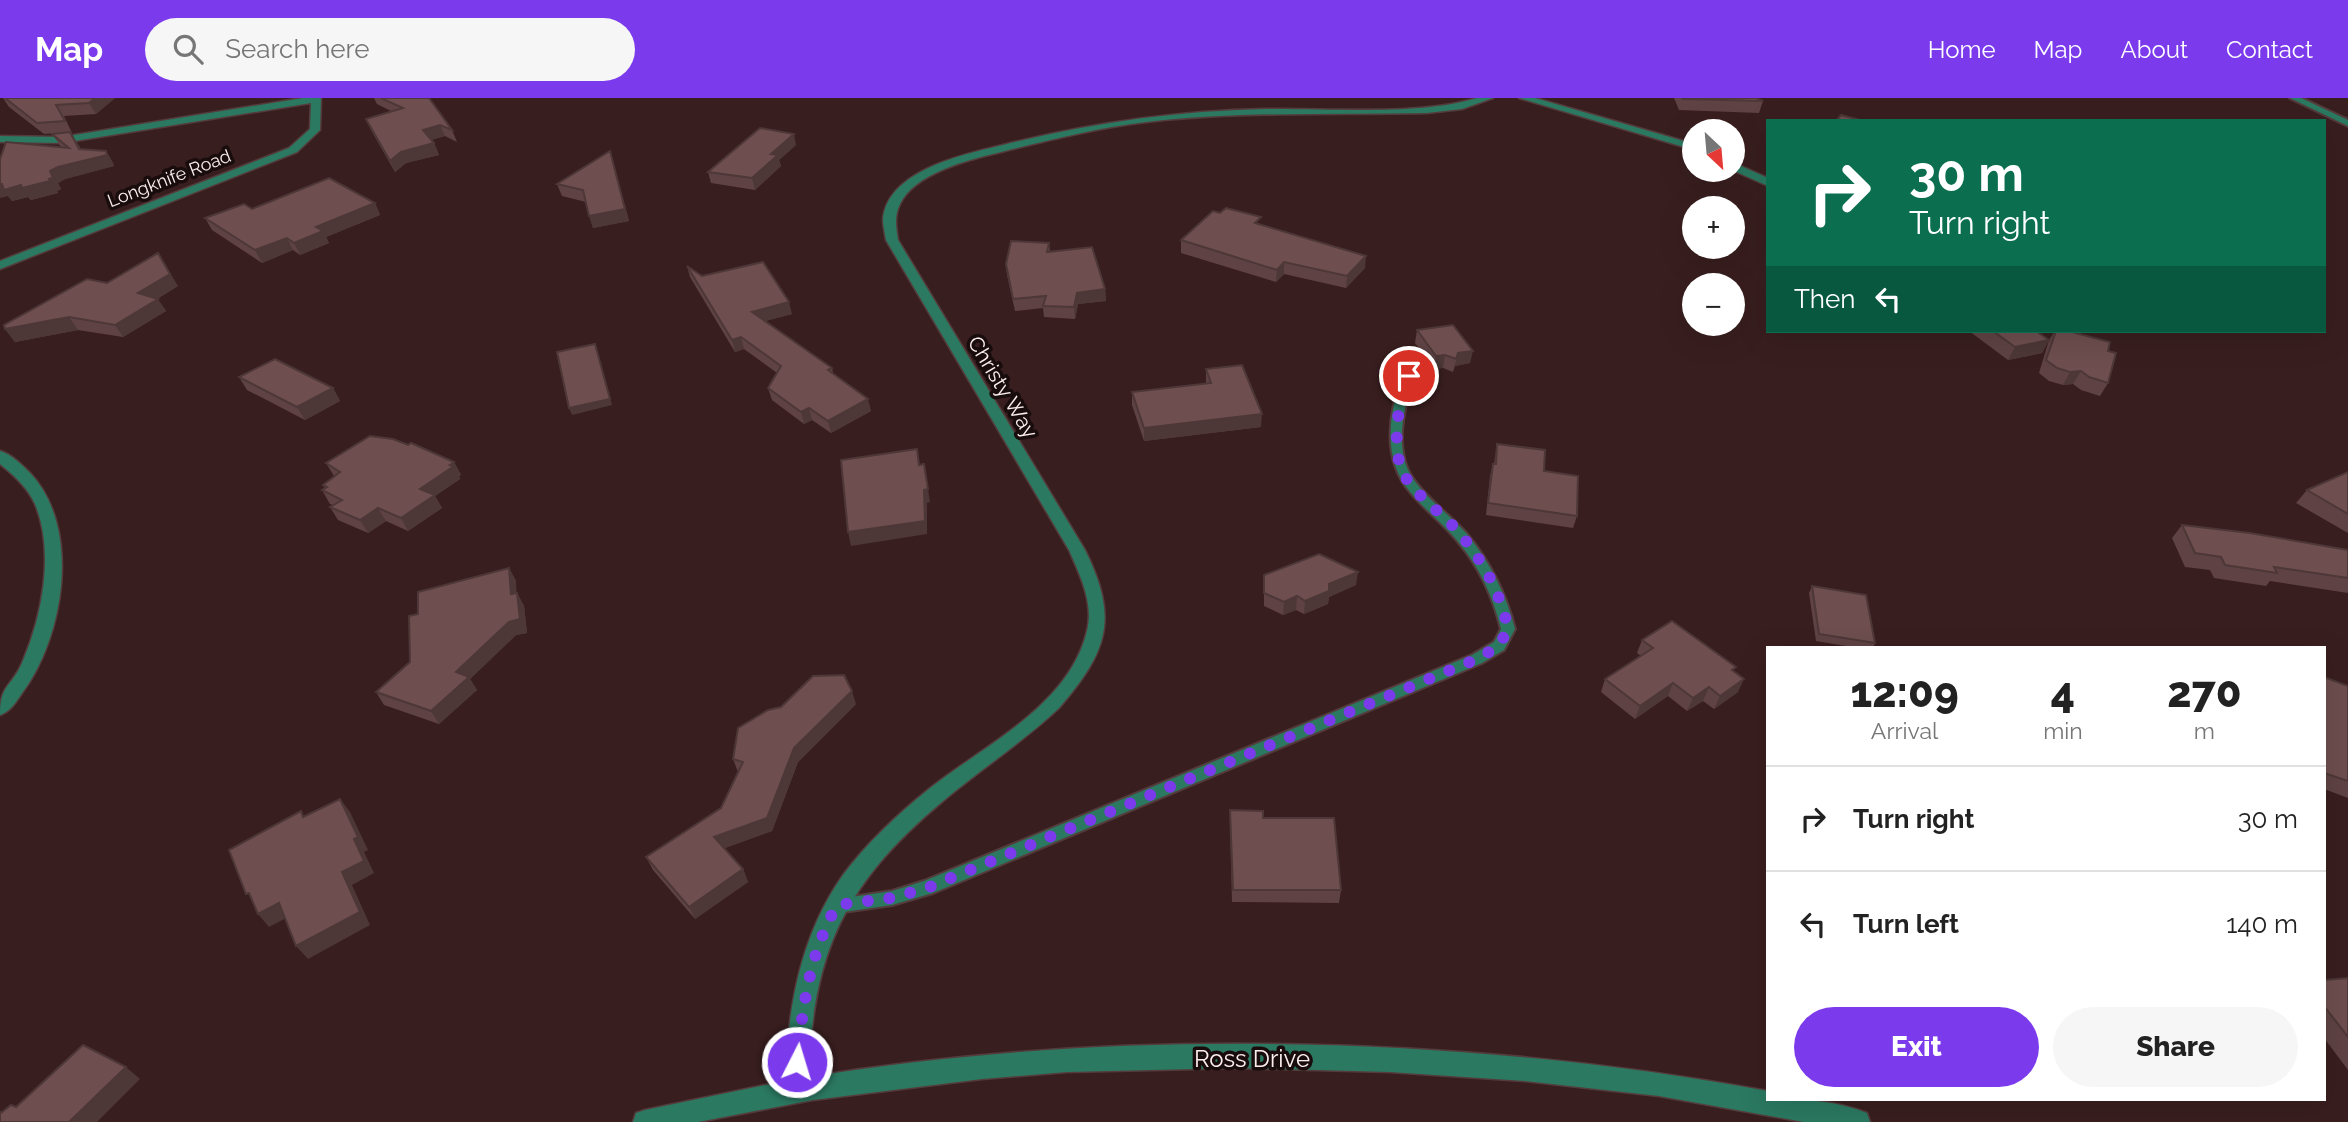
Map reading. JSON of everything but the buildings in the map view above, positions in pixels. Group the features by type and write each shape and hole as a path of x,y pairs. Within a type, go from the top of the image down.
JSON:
{"street":[{"path":"0,139 41,141 72,138 316,98"},
{"name":"Longknife Road","path":"0,265 293,150 315,130 316,98"},
{"name":"Christy Way","path":"797,1089 806,984 820,935 837,905 869,858 902,825 1055,700 1077,674 1090,652 1097,629 1093,586 1077,550 892,240 889,220 898,198 918,178 951,162 1105,125 1203,115 1427,110 1462,106 1488,98"},
{"path":"1524,98 1682,144"},
{"path":"1745,171 1766,182"},
{"path":"0,456 29,482 43,505 51,530 53,555 41,630 31,665 0,708"},
{"name":"Ross Drive","path":"645,1122 797,1089 957,1069 1096,1059 1250,1056 1413,1060 1558,1070 1645,1082 1858,1122"}],"lane":[{"path":"2294,98 2348,123"},
{"path":"837,905 892,898 927,888 1477,659 1499,646 1508,629 1503,605 1487,572 1454,527 1408,481 1400,466 1398,431 1402,392 1409,376"}],"route":[{"path":"797,1062 806,984 820,935 837,905 892,898 927,888 1286,736 1477,659 1499,646 1508,629 1503,605 1487,572 1454,527 1408,481 1400,466 1398,431 1402,392 1409,376"}]}
